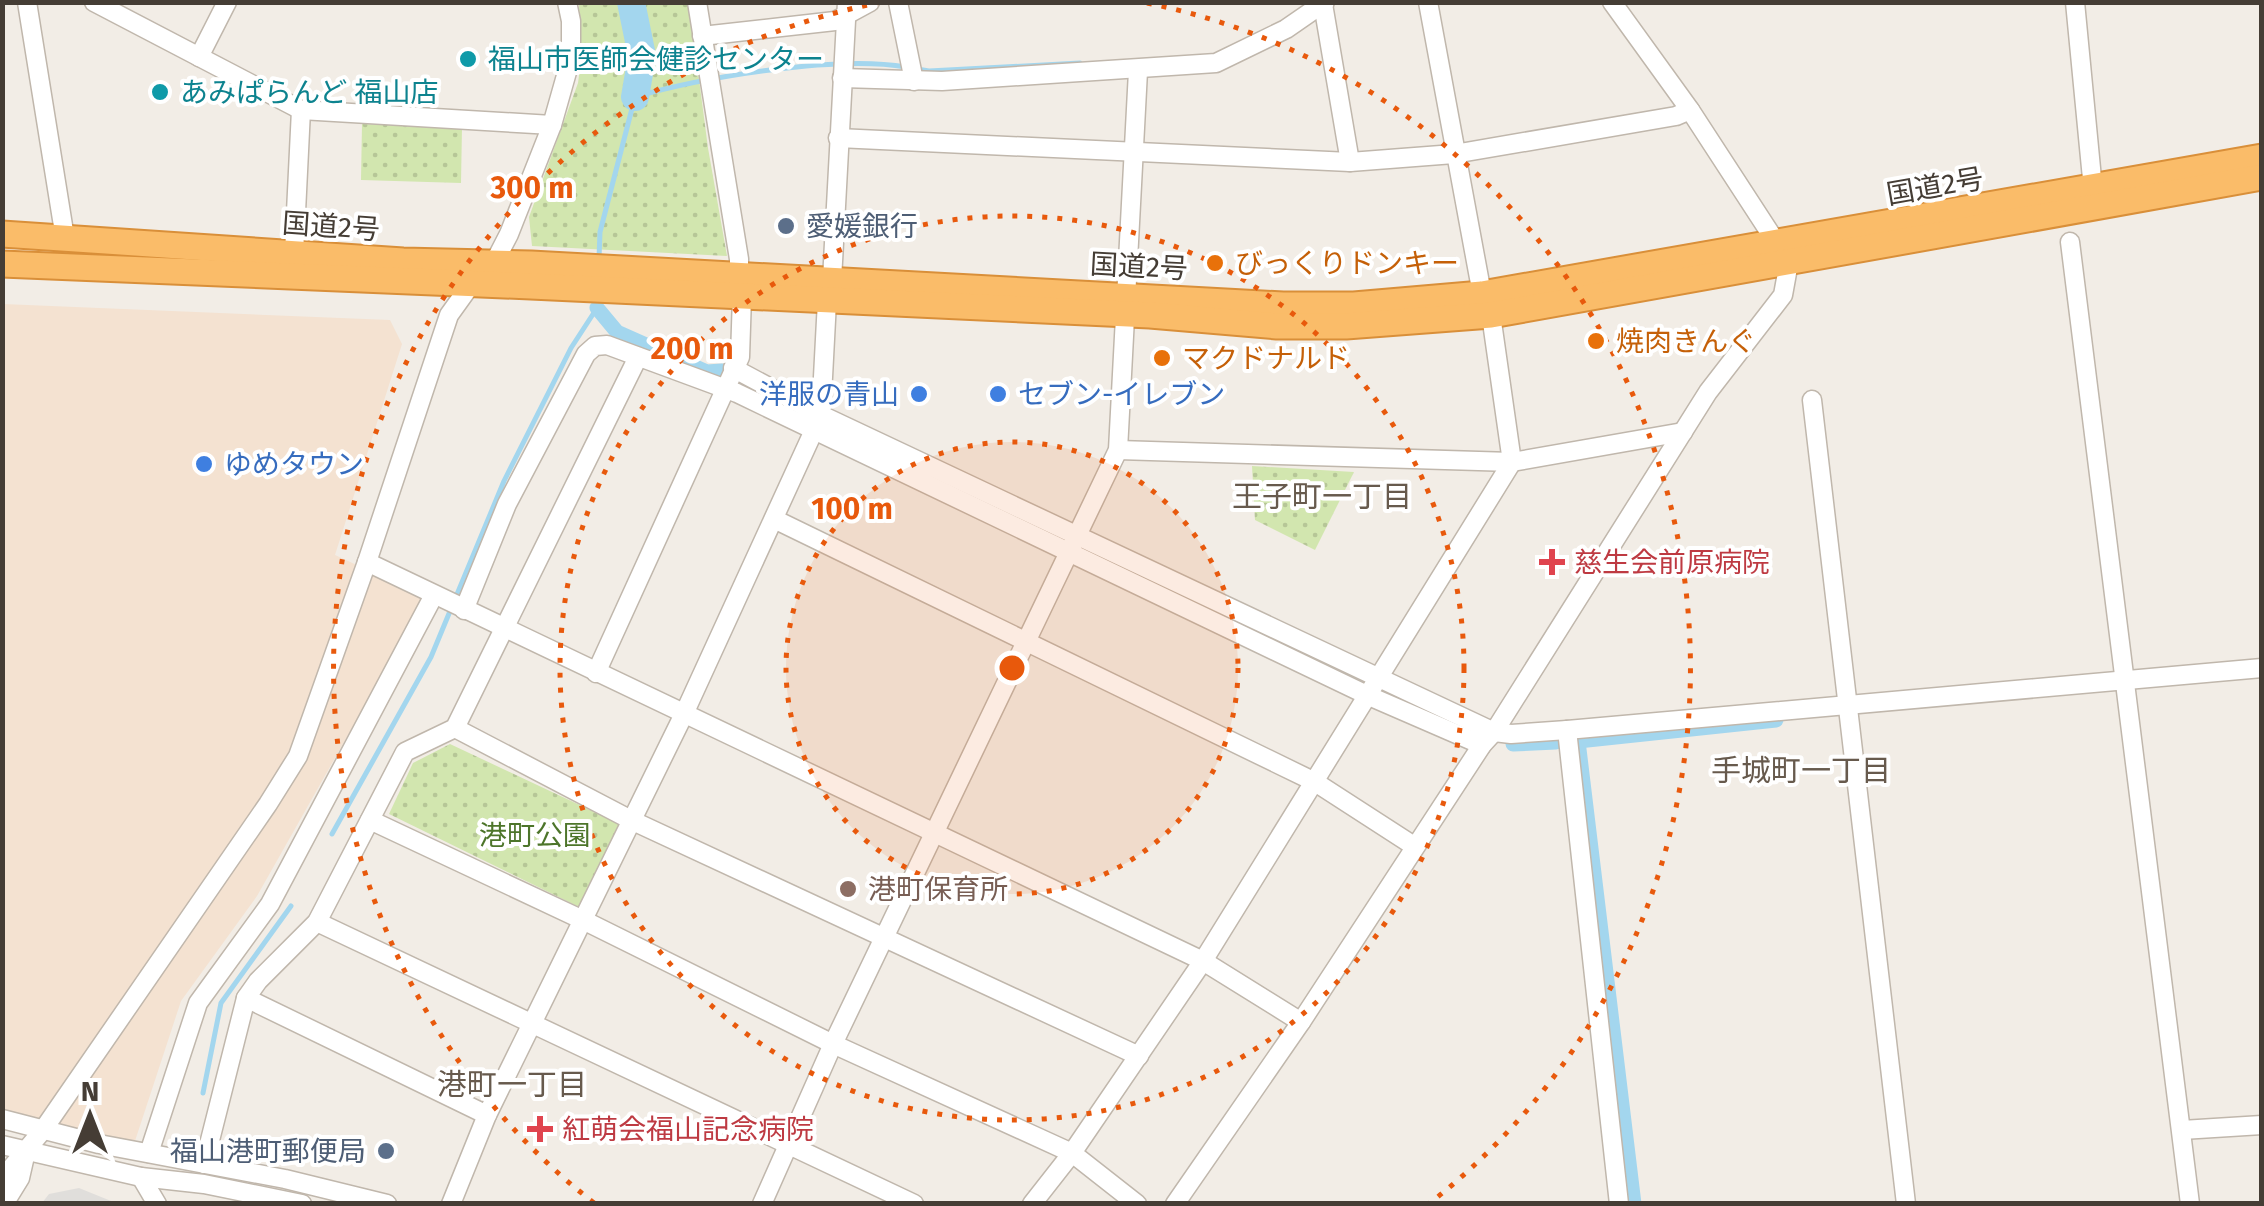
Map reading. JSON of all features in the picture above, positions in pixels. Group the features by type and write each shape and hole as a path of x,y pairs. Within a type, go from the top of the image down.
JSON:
{"highway":[{"name":"国道2号","path":"1783,253 2262,157"},
{"name":"国道2号","path":"2,234 493,264 567,277 1125,304 1277,326 1329,326 1487,304 2262,178"},
{"name":"国道2号","path":"2,264 472,284 567,277"}],"street":[{"path":"27,2 65,238"},
{"path":"94,2 302,110 552,125"},
{"path":"200,57 227,2"},
{"path":"2,1179 43,1130 298,756 449,315 493,264 509,234 552,125 570,58 571,21 566,2"},
{"path":"596,673 740,357 739,259 697,2"},
{"path":"702,36 835,21 846,9 870,2"},
{"path":"898,2 914,81"},
{"path":"1032,1204 1203,961 1512,462 1487,304 1454,154 1428,2"},
{"path":"1175,1204 1488,739 1708,392 1783,295 1783,253 1690,110 1612,2"},
{"path":"2075,2 2092,189"},
{"path":"842,78 914,81 1216,63 1286,29 1324,3 1350,162"},
{"path":"451,1204 487,1115 633,821 817,423 846,9"},
{"path":"762,1204 833,1044 1118,450 1138,70"},
{"path":"294,253 302,110"},
{"path":"838,138 1350,162 1454,154 1676,116 1690,110"},
{"path":"2070,242 2190,1204"},
{"path":"462,609 507,504 586,354 595,346 607,345 638,357 730,377 817,423 1488,739 2262,668"},
{"path":"204,1164 246,998 316,922 405,752 455,728 638,357"},
{"path":"1812,400 1906,1204"},
{"path":"1118,450 1512,462 1683,432"},
{"path":"774,518 1315,782 1414,846"},
{"path":"367,562 1203,961 1301,1022"},
{"path":"149,1153 198,1003 270,904 436,596"},
{"path":"455,728 633,821 1139,1056"},
{"path":"1566,730 1619,1204"},
{"path":"370,820 833,1044 1072,1152 1137,1204"},
{"path":"316,922 914,1204"},
{"path":"246,998 487,1115"},
{"path":"2,1119 387,1204"},
{"path":"2182,1130 2262,1125"},
{"path":"2,1144 141,1177 204,1184 302,1204"},
{"path":"4,1204 20,1178 26,1150"},
{"path":"141,1177 157,1204"}],"shaded area":[{"path":"3,304 390,320 402,344 335,555 426,597 257,896 181,1001 135,1141 3,1129"},
{"path":"79,1188 116,1203 42,1203 49,1194"}],"green space":[{"path":"579,3 689,3 727,256 532,246 529,217 578,83"},
{"path":"362,124 462,127 461,183 361,180"},
{"path":"1252,466 1354,472 1315,550 1255,520"},
{"name":"港町公園","path":"450,744 620,824 579,907 389,814 413,763"}],"waterway":[{"path":"631,2 642,56 635,97"},
{"path":"917,69 1080,63"},
{"path":"599,258 600,232 635,97 770,70 844,64 906,67"},
{"path":"332,834 431,657 504,481 571,348 597,308 597,299"},
{"path":"597,308 617,332 707,372 722,371 802,414"},
{"path":"1161,587 1449,719"},
{"path":"1634,1204 1578,741 1776,720"},
{"path":"1513,744 1556,742"},
{"path":"203,1093 221,1003 291,906"}],"place":[{"name":"福山市医師会健診センター","path":"468,59"},
{"name":"あみぱらんど 福山店","path":"160,92"},
{"name":"愛媛銀行","path":"786,226"},
{"name":"びっくりドンキー","path":"1215,263"},
{"name":"焼肉きんぐ","path":"1596,341"},
{"name":"マクドナルド","path":"1162,358"},
{"name":"洋服の青山","path":"919,394"},
{"name":"セブン-イレブン","path":"998,394"},
{"name":"ゆめタウン","path":"204,464"},
{"name":"慈生会前原病院","path":"1552,562"},
{"name":"港町保育所","path":"848,889"},
{"name":"紅萌会福山記念病院","path":"540,1129"},
{"name":"福山港町郵便局","path":"386,1151"}],"district":[{"name":"王子町一丁目","path":"1322,497"},
{"name":"手城町一丁目","path":"1801,771"},
{"name":"港町一丁目","path":"512,1085"}]}
